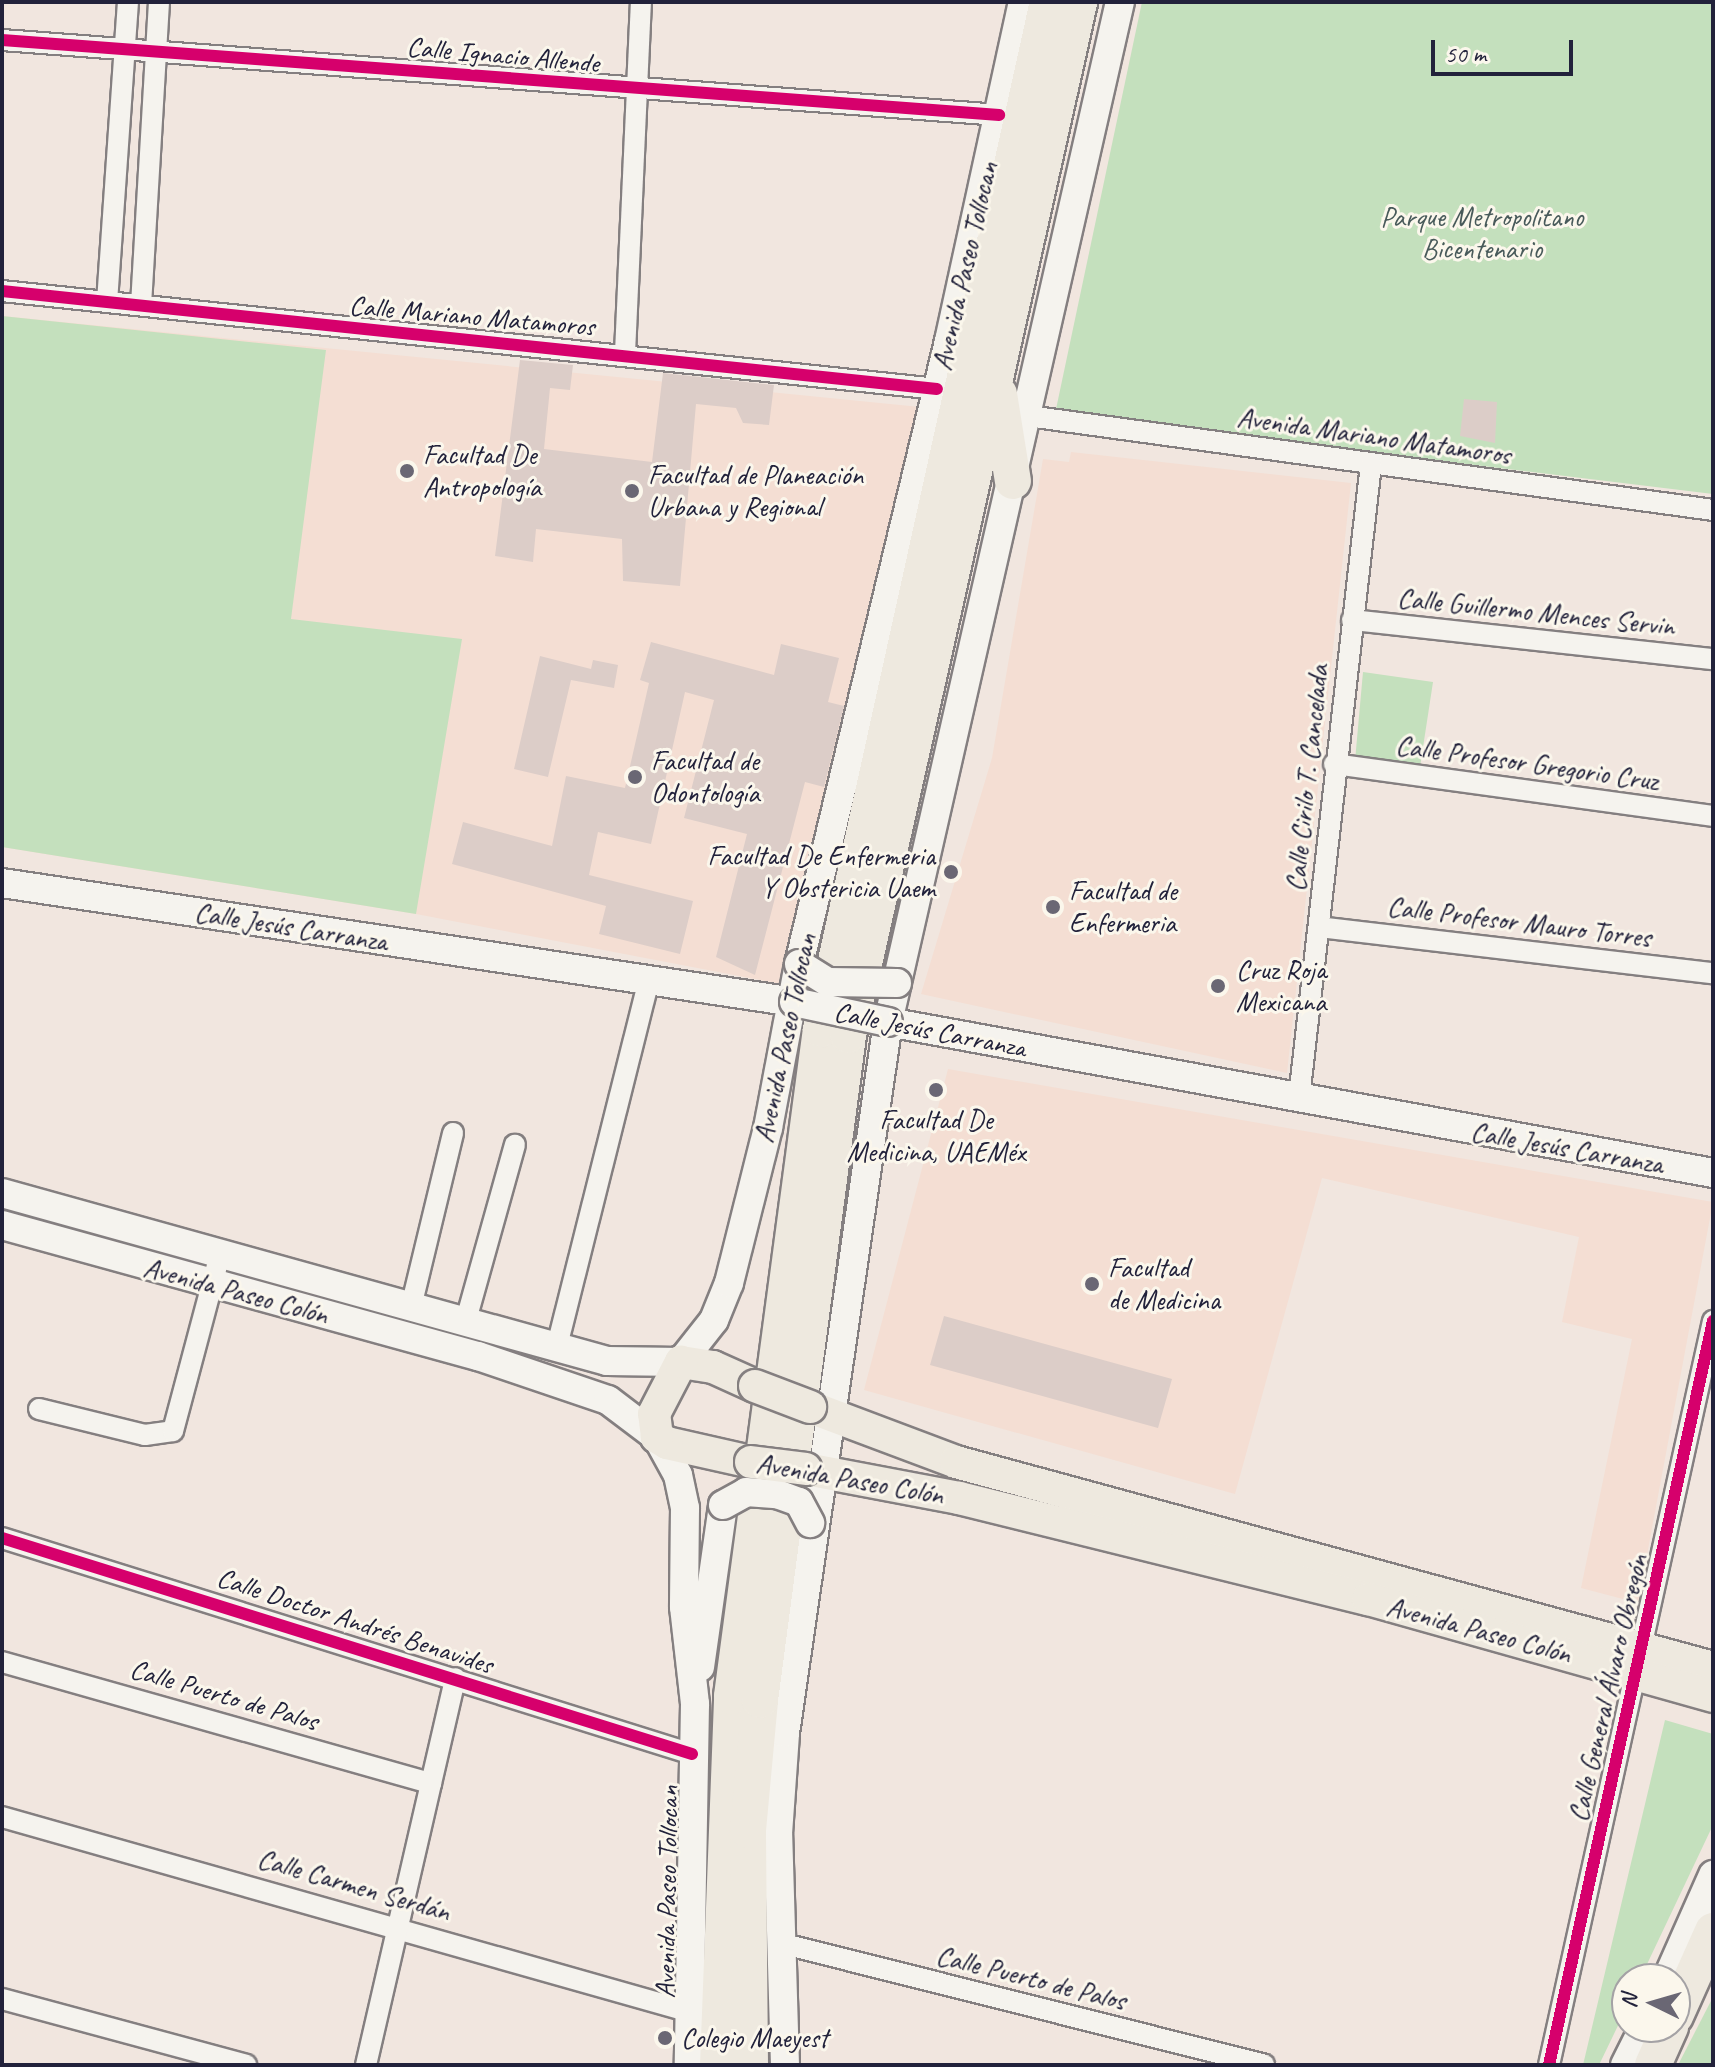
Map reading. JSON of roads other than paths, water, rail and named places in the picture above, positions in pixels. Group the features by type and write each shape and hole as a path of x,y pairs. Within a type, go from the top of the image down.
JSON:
{"highway":[{"name":"Avenida Paseo Tollocan","path":"718,2065 722,1823 732,1696 821,1029 1048,2"},
{"name":"Avenida Paseo Tollocan","path":"750,2065 748,1830 829,1158 870,923 1079,2"},
{"path":"949,341 984,297"},
{"path":"996,377 1013,481"},
{"path":"1691,1980 1713,1931"},
{"path":"1653,2065 1663,2043"}],"main road":[{"name":"Avenida Paseo Tollocan","path":"689,2065 695,1704 684,1607 685,1508 678,1475 657,1437 658,1399 681,1362 714,1320 729,1283 794,1002 799,964 949,341 1023,2"},
{"path":"785,2065 784,1944 778,1834 785,1733 822,1411 888,1022 1120,2"},
{"name":"Calle Jesús Carranza","path":"2,883 648,984 794,1002 888,1022 1713,1173"},
{"path":"799,964 828,982 897,983"},
{"name":"Avenida Paseo Colón","path":"2,1193 619,1363 681,1362 713,1367 755,1386 956,1462 1371,1588 1638,1661 1713,1696"},
{"path":"81,1247 90,1218"},
{"name":"Avenida Paseo Colón","path":"2,1225 212,1286 478,1356 617,1405 657,1437 751,1462 959,1498 1371,1588"},
{"path":"695,1704 723,1505 746,1492 777,1494 799,1502 810,1523 782,1684 785,1733"},
{"name":"Avenida Paseo Colón","path":"1638,1661 1713,1668"},
{"path":"1674,1963 1713,1875"},
{"path":"1625,2065 1636,2043"}],"street":[{"path":"107,302 128,2"},
{"path":"141,305 159,2"},
{"path":"625,353 641,2"},
{"name":"Calle Ignacio Allende","path":"2,40 999,115"},
{"name":"Calle Mariano Matamoros","path":"2,291 625,353 713,369 937,389"},
{"name":"Avenida Mariano Matamoros","path":"1028,416 1713,510"},
{"name":"Calle Cirilo T. Cancelada","path":"1299,1098 1334,764 1371,464"},
{"name":"Calle Guillermo Mences Servin","path":"1352,620 1713,659"},
{"name":"Calle Profesor Gregorio Cruz","path":"1334,764 1713,816"},
{"name":"Calle Profesor Mauro Torres","path":"1319,927 1713,973"},
{"path":"557,1346 648,984"},
{"path":"411,1307 453,1133"},
{"path":"466,1320 515,1145"},
{"path":"39,1409 145,1435 166,1435 178,1423 221,1251"},
{"name":"Calle General Álvaro Obregón","path":"1549,2065 1713,1321"},
{"name":"Calle Doctor Andrés Benavides","path":"2,1538 692,1754"},
{"name":"Calle Puerto de Palos","path":"2,1662 431,1783"},
{"path":"366,2065 455,1678"},
{"name":"Calle Carmen Serdán","path":"2,1817 398,1926 690,2012"},
{"name":"Calle Puerto de Palos","path":"784,1944 1181,2055 1264,2065"},
{"path":"2,1999 246,2065"}],"place":[{"name":"Facultad De Antropología","path":"407,471"},
{"name":"Facultad de Planeación Urbana y Regional","path":"632,491"},
{"name":"Facultad de Odontología","path":"635,777"},
{"name":"Facultad De Enfermeria Y Obstericia Uaem","path":"951,872"},
{"name":"Facultad de Enfermeria","path":"1053,907"},
{"name":"Cruz Roja Mexicana","path":"1218,986"},
{"name":"Facultad De Medicina, UAEMéx","path":"936,1090"},
{"name":"Facultad de Medicina","path":"1092,1284"},
{"name":"Colegio Maeyest","path":"665,2038"}],"park label":[{"name":"Parque Metropolitano Bicentenario","path":"1482,233"}]}
